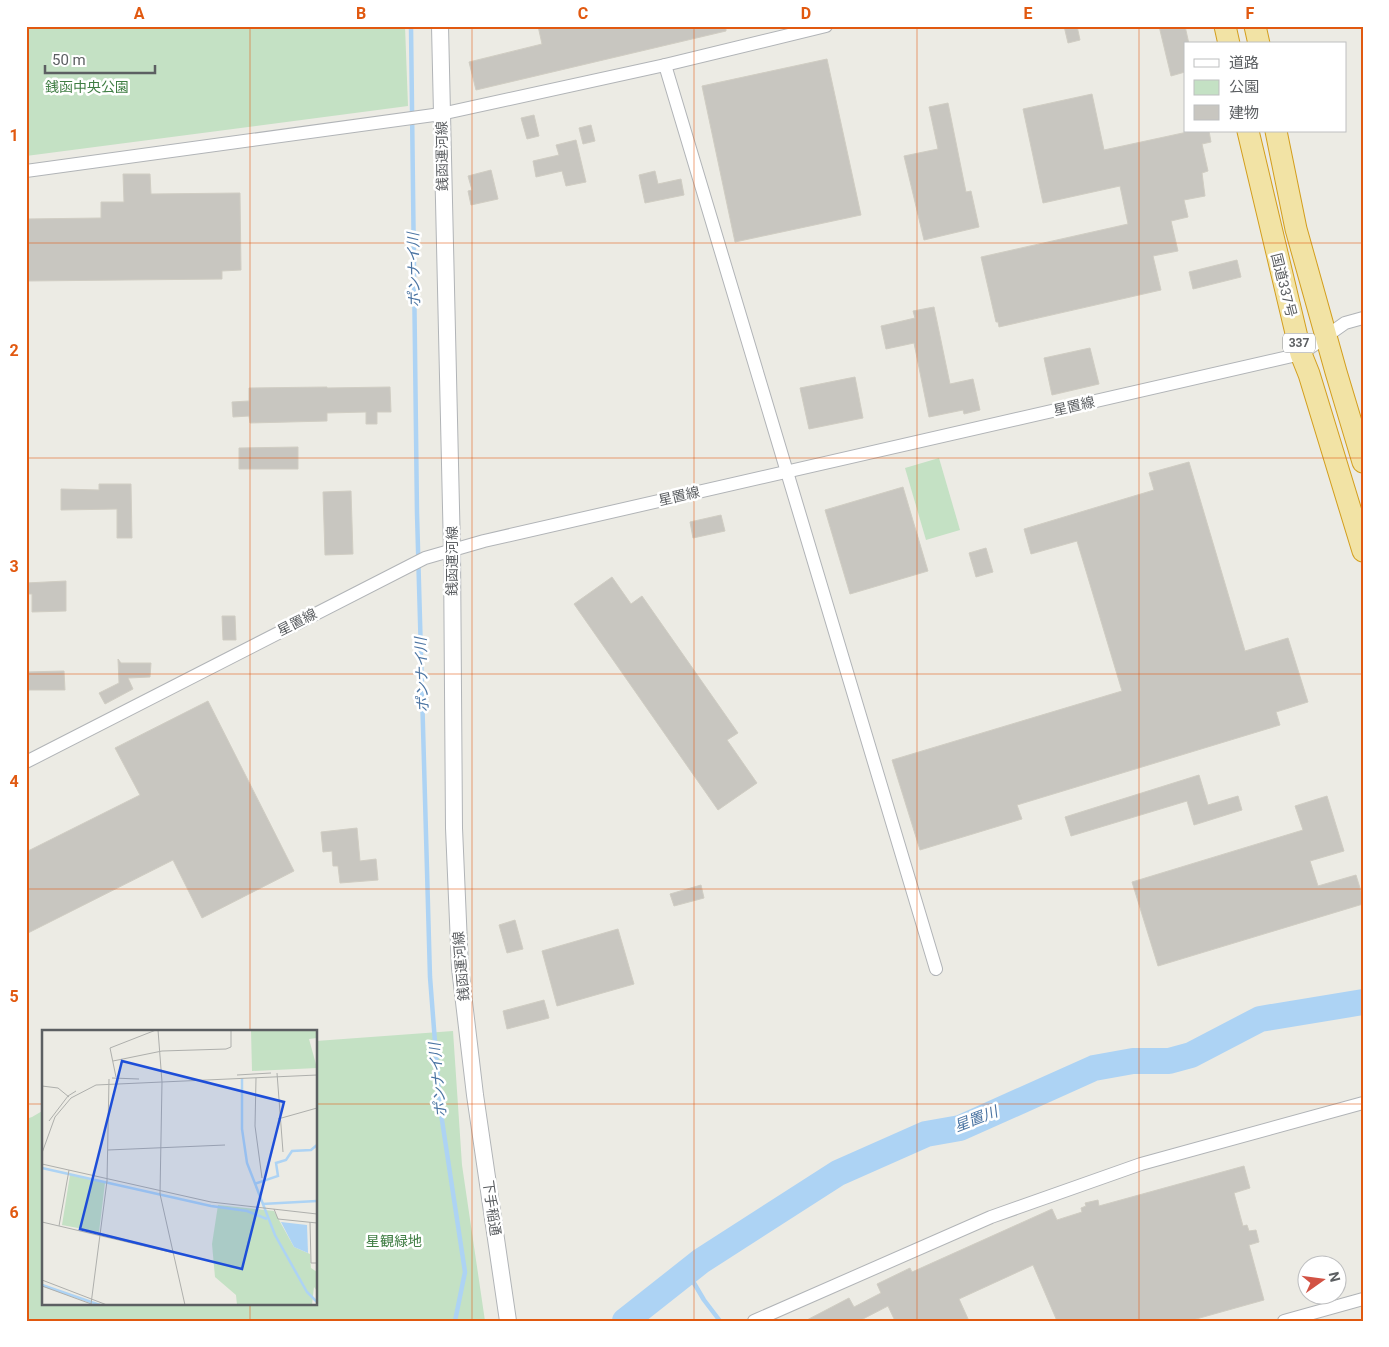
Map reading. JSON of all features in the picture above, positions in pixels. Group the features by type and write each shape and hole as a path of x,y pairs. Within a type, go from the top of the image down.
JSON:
{"highway":[{"path":"1225,26 1229,42"},
{"path":"1255,26 1259,42"},
{"name":"国道337号","path":"1248,132 1301,354 1309,374 1363,551"},
{"name":"国道337号","path":"1276,132 1296,230 1363,462"}],"street":[{"name":"銭函運河線","path":"440,26 452,552 454,828 460,968 475,1095"},
{"path":"26,171 441,114 826,26"},
{"path":"665,64 936,970"},
{"name":"星置線","path":"26,762 425,558 452,552 484,541 1301,354 1345,323 1363,318"},
{"name":"下手稲通","path":"475,1095 508,1321"},
{"path":"754,1321 1000,1214 1140,1164 1363,1104"},
{"path":"1284,1321 1363,1299"}],"green space":[{"name":"銭函中央公園","path":"26,26 405,26 408,106 26,156"},
{"path":"939,458 960,530 926,540 905,468"},
{"name":"星観緑地","path":"453,1031 462,1165 485,1321 26,1321 26,1119 42,1111 42,1304 318,1304 318,1041"}],"building":[{"path":"538,26 726,26 726,31 476,90 469,62 542,44"},
{"path":"1064,26 1077,26 1080,40 1068,43"},
{"path":"1159,26 1185,26 1189,42 1184,42 1184,72 1171,76"},
{"path":"827,59 861,215 735,242 702,86"},
{"path":"1092,94 1104,150 1187,132 1209,132 1211,142 1202,144 1208,171 1202,173 1205,196 1184,200 1188,217 1171,221 1178,251 1153,256 1161,290 999,327 998,322 996,322 981,257 1128,224 1120,186 1043,203 1023,109"},
{"path":"948,103 966,192 971,191 979,227 924,240 904,156 938,149 929,107"},
{"path":"534,115 539,136 527,139 521,118"},
{"path":"591,125 595,141 583,144 579,128"},
{"path":"576,140 586,182 566,186 562,171 536,177 533,161 559,155 556,145"},
{"path":"491,170 498,199 471,205 468,191 472,190 468,176"},
{"path":"655,171 658,184 681,179 684,195 645,203 639,175"},
{"path":"123,174 150,174 151,194 240,193 241,270 222,271 222,279 26,281 26,219 101,218 101,202 124,202"},
{"path":"1237,260 1241,277 1193,289 1189,272"},
{"path":"934,307 950,384 973,379 980,410 964,414 963,410 929,417 914,343 886,349 881,326 915,318 913,311"},
{"path":"1090,348 1099,384 1052,395 1044,358"},
{"path":"855,377 863,418 809,429 800,388"},
{"path":"390,387 391,412 377,412 377,424 366,424 366,412 327,413 327,421 250,423 249,416 233,417 232,402 249,401 249,388"},
{"path":"298,447 298,469 239,469 239,448"},
{"path":"1189,462 1245,651 1288,638 1308,702 1276,712 1280,725 1017,805 1022,819 920,850 892,760 1122,691 1077,541 1031,554 1024,529 1154,490 1149,473"},
{"path":"99,484 131,484 132,538 117,538 117,509 61,510 61,489 99,490"},
{"path":"903,487 928,571 850,594 825,510"},
{"path":"351,491 353,554 325,555 323,492"},
{"path":"721,515 725,531 693,538 690,522"},
{"path":"986,548 993,572 976,577 969,553"},
{"path":"612,577 631,604 642,596 738,733 727,740 757,783 718,810 574,604"},
{"path":"66,581 66,611 32,612 32,594 26,594 26,583"},
{"path":"222,616 235,616 236,640 223,640"},
{"path":"118,659 121,663 151,663 150,677 128,678 133,689 105,704 99,693 119,683"},
{"path":"64,671 65,690 26,690 26,672"},
{"path":"208,701 294,871 202,918 173,860 26,934 26,852 140,795 115,748"},
{"path":"1199,775 1208,805 1238,796 1242,810 1194,825 1187,801 1071,836 1065,817"},
{"path":"1327,796 1344,851 1310,861 1318,886 1356,875 1363,904 1158,966 1132,882 1303,830 1295,806"},
{"path":"357,828 360,861 376,859 378,880 340,883 338,866 333,866 332,851 323,852 321,832"},
{"path":"701,885 704,898 674,906 670,894"},
{"path":"515,920 523,949 507,953 499,925"},
{"path":"618,929 634,984 557,1006 542,951"},
{"path":"544,1000 549,1018 507,1029 503,1011"},
{"path":"1244,1166 1250,1188 1234,1193 1243,1226 1247,1225 1249,1231 1256,1230 1259,1242 1249,1245 1264,1300 1189,1321 1057,1321 1033,1265 959,1299 969,1321 895,1321 888,1306 859,1321 805,1321 849,1298 854,1307 881,1293 877,1284 910,1268 912,1272 1052,1209 1057,1220 1082,1212 1081,1208 1086,1206 1085,1203 1098,1200 1099,1206"}],"waterway":[{"name":"ポンナイ川","path":"411,26 417,513 430,977 440,1107 465,1272 455,1321"},
{"name":"星置川","path":"625,1321 701,1261 838,1173 926,1134 960,1128 1094,1068 1133,1061 1169,1061 1191,1055 1260,1019 1363,1002"},
{"path":"688,1273 704,1300 720,1321"}]}
